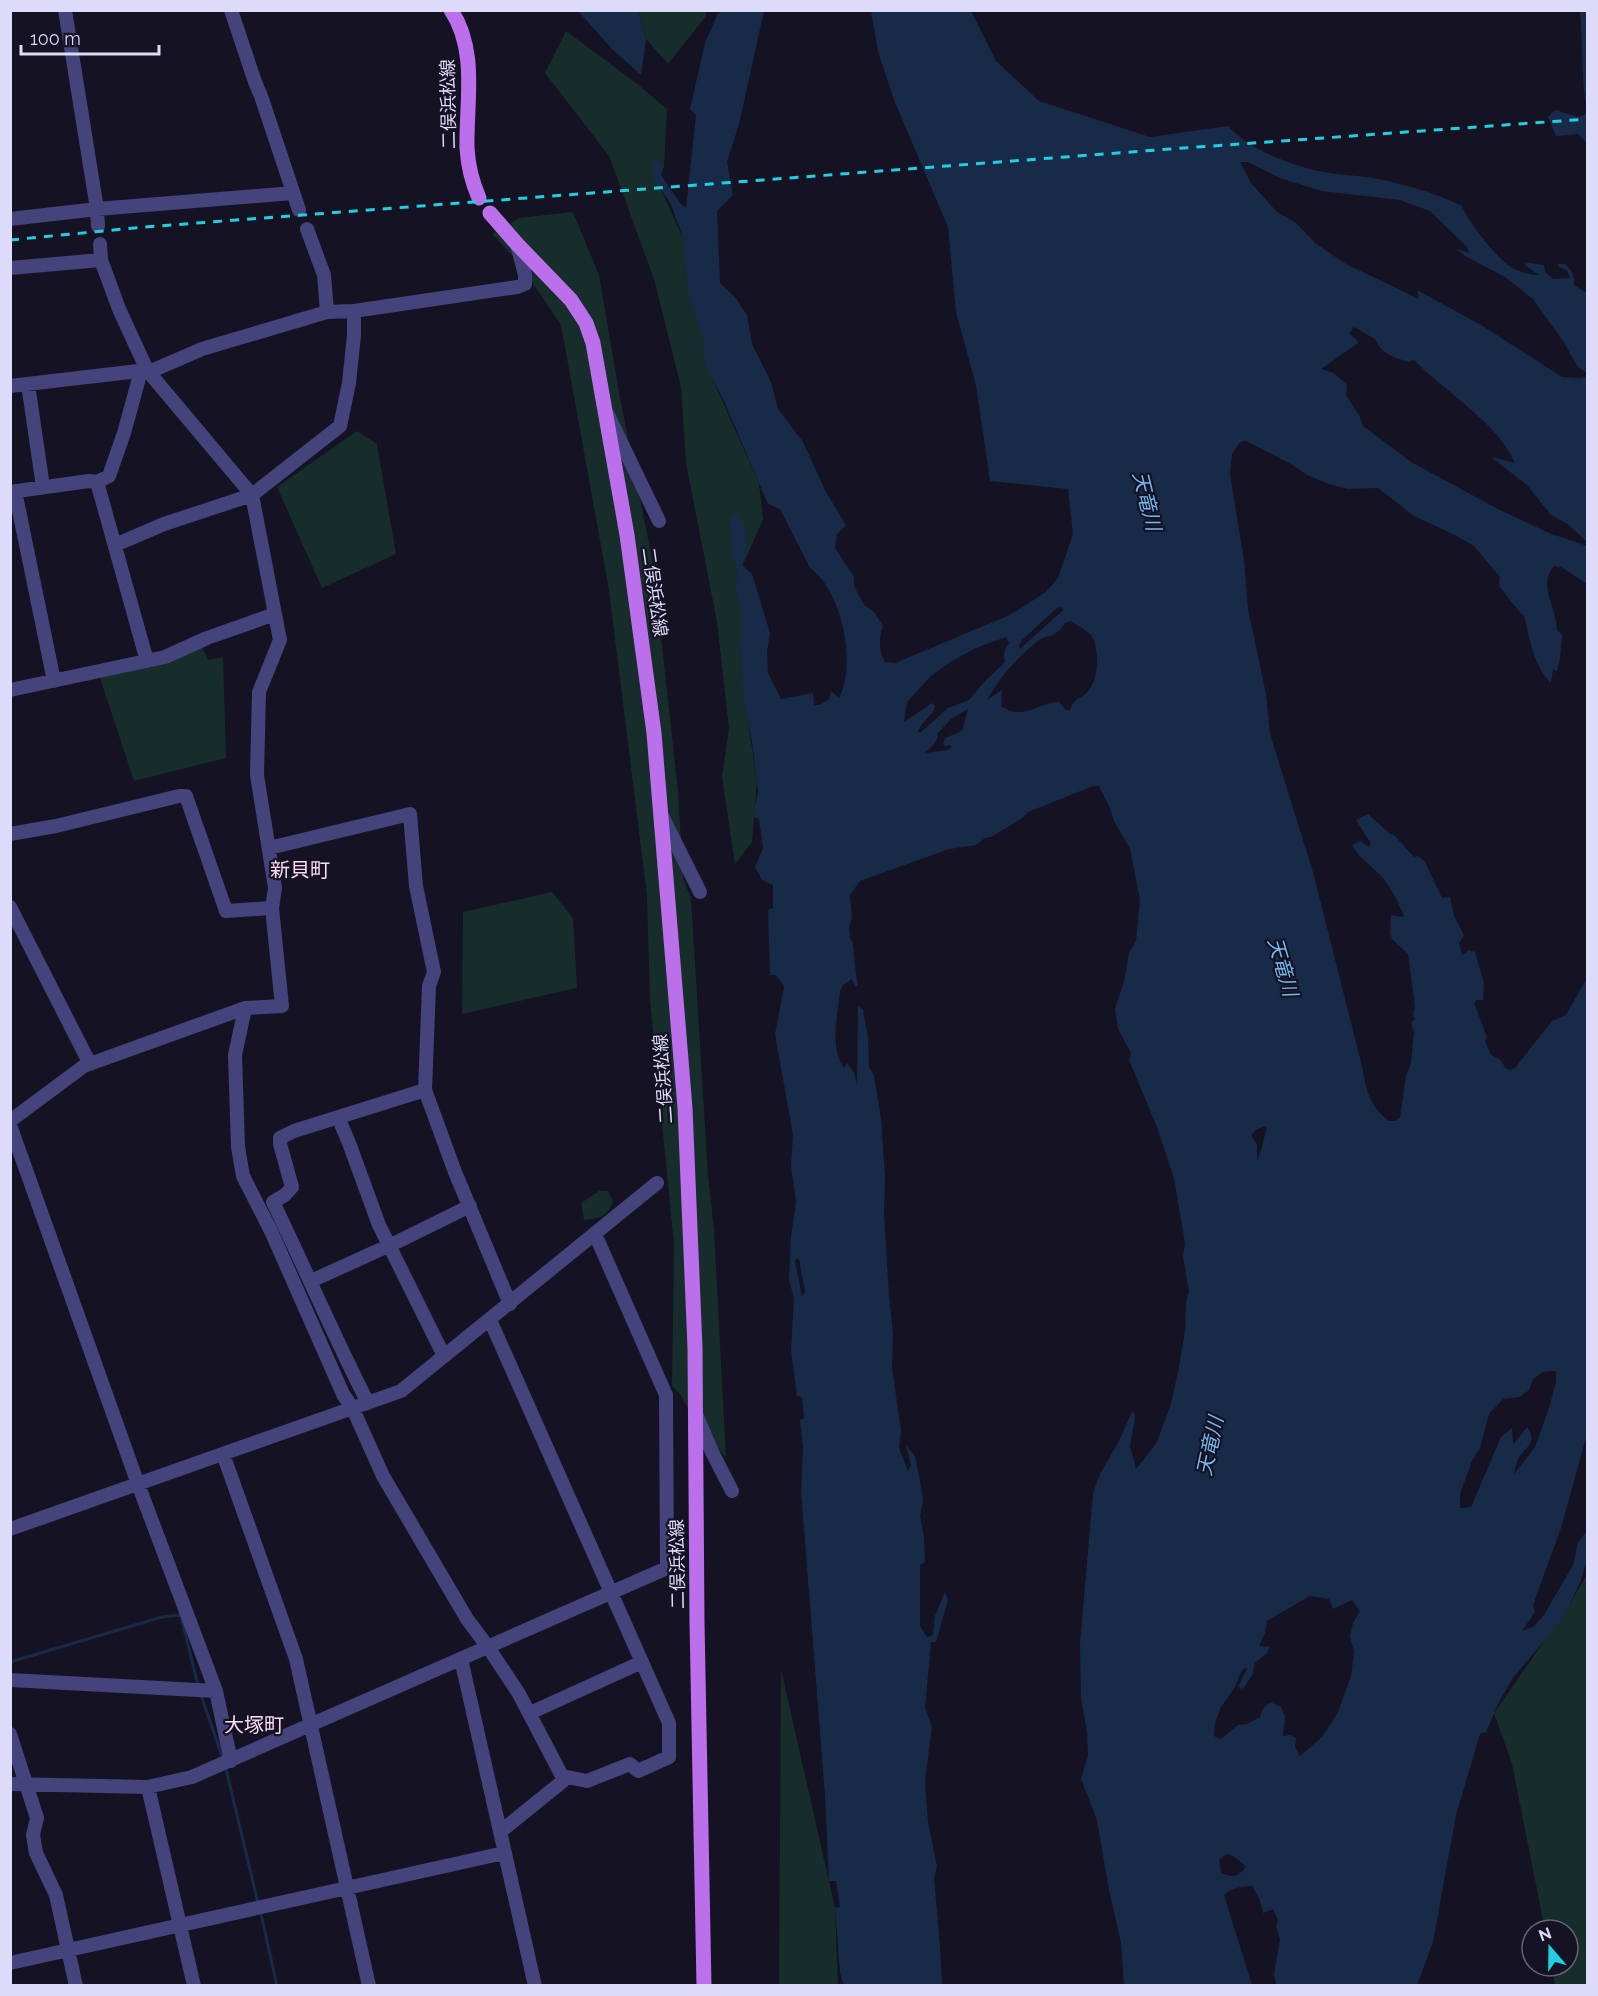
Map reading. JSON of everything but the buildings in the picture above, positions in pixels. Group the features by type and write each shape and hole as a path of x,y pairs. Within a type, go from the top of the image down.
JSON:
{"main road":[{"name":"二俣浜松線","path":"451,10 463,35 468,57 467,150 472,182 479,198"},
{"name":"二俣浜松線","path":"490,213 572,300 586,323 593,343 627,535 654,733 685,1108 695,1348 694,1408 704,1986"}],"street":[{"path":"65,10 98,226"},
{"path":"231,10 299,210"},
{"path":"10,219 97,209 293,193"},
{"path":"306,229 324,275 327,312"},
{"path":"100,244 101,260 146,371 252,495 280,639 259,692 257,775 275,888 272,908 282,1006 245,1008 84,1066 10,1123 138,1484 216,1691 231,1761"},
{"path":"10,386 146,371 202,348 327,312 354,311 517,287 525,284 525,275 517,244"},
{"path":"10,268 101,260"},
{"path":"115,545 164,524 252,495 340,426 350,383 354,311"},
{"path":"54,681 13,491 89,481 97,482 109,476 146,371"},
{"path":"28,384 43,487"},
{"path":"607,412 659,521"},
{"path":"97,482 147,661"},
{"path":"10,690 165,657 207,638 276,614"},
{"path":"10,834 56,826 186,796 226,911 272,908"},
{"path":"660,812 700,892"},
{"path":"269,848 410,814 416,886 434,972 429,986 425,1090 455,1172 510,1304"},
{"path":"10,906 90,1064"},
{"path":"245,1008 235,1055 238,1147 243,1176 271,1231 382,1476 466,1619 488,1647 519,1694 562,1776 563,1781 500,1832"},
{"path":"368,1403 332,1332 311,1281 273,1202 285,1195 292,1187 280,1138 294,1131 425,1090"},
{"path":"338,1117 388,1246 444,1356"},
{"path":"10,1529 401,1391 657,1183"},
{"path":"311,1281 470,1206"},
{"path":"10,1784 148,1786 192,1778 667,1568 666,1395 595,1234"},
{"path":"490,1320 669,1723 669,1757 638,1771 630,1764 587,1781 562,1776"},
{"path":"694,1408 712,1452 732,1491"},
{"path":"223,1454 296,1659 369,1986"},
{"path":"461,1659 535,1986"},
{"path":"530,1713 642,1662"},
{"path":"10,1680 216,1691"},
{"path":"10,1734 37,1818 33,1835 36,1853 56,1895 76,1986"},
{"path":"148,1786 194,1986"},
{"path":"10,1963 504,1853"}],"green space":[{"path":"638,10 706,11 706,16 668,64 646,39"},
{"path":"566,31 667,109 664,166 651,168 684,240 712,378 759,483 763,520 738,575 747,715 757,781 752,842 735,864 722,777 729,728 717,622 686,463 681,387 654,279 609,156 545,73"},
{"path":"573,212 599,275 620,398 653,564 678,791 683,878 691,898 708,1175 714,1230 726,1458 694,1419 680,1394 672,1386 674,1245 650,1000 647,896 609,590 561,325 519,263 492,234 519,218"},
{"path":"357,431 377,444 396,554 322,588 277,487"},
{"path":"202,647 208,660 223,657 226,758 134,781 100,678 180,657"},
{"path":"552,892 573,918 577,988 462,1014 463,912"},
{"path":"599,1191 608,1191 613,1201 611,1206 602,1216 584,1220 581,1203"},
{"path":"1587,1574 1587,1985 1555,1985 1554,1978 1580,1978 1580,1918 1543,1918 1512,1764 1494,1713 1570,1604"},
{"path":"781,1669 835,1908 838,1985 779,1986"}],"water":[{"path":"578,11 638,11 646,39 641,75 612,49"},
{"name":"天竜川","path":"719,11 764,11 739,124 727,162 733,195 717,211 720,283 735,297 747,315 752,344 771,382 778,409 803,442 826,492 846,525 837,534 835,548 854,577 854,586 864,605 874,612 883,626 880,644 885,662 895,663 1010,615 1046,592 1058,578 1073,534 1068,489 990,481 976,385 956,312 948,227 894,100 878,51 871,11 971,11 996,61 1039,101 1150,137 1228,126 1257,148 1295,165 1325,172 1385,180 1429,193 1462,206 1482,237 1511,267 1539,275 1524,262 1544,265 1545,272 1553,279 1570,278 1566,270 1558,267 1558,264 1565,264 1572,273 1574,285 1587,293 1587,373 1578,367 1563,341 1533,299 1505,277 1465,256 1457,249 1470,253 1466,246 1430,211 1400,200 1322,191 1280,178 1248,162 1240,162 1251,183 1277,212 1295,222 1315,243 1346,264 1419,299 1417,290 1481,325 1562,377 1587,376 1587,542 1569,525 1551,515 1527,485 1491,457 1515,463 1497,435 1484,421 1414,360 1408,362 1388,354 1375,339 1354,327 1349,333 1358,343 1321,369 1334,373 1347,385 1346,395 1363,426 1411,462 1498,509 1549,533 1587,546 1587,584 1561,567 1554,566 1547,581 1557,630 1562,635 1560,659 1557,671 1553,669 1551,683 1536,660 1524,615 1499,586 1500,577 1474,546 1414,516 1378,488 1347,489 1326,483 1246,441 1240,442 1232,454 1230,474 1244,560 1248,609 1266,694 1270,734 1313,872 1366,1085 1374,1105 1389,1121 1395,1121 1400,1117 1406,1076 1411,1063 1414,1032 1411,1023 1415,1019 1413,1014 1415,1006 1408,954 1392,939 1390,933 1391,915 1404,916 1386,881 1352,845 1360,841 1369,847 1371,844 1356,820 1368,814 1394,835 1414,857 1418,856 1425,862 1442,898 1450,897 1454,916 1464,935 1459,943 1462,955 1469,950 1475,952 1484,983 1483,1000 1477,1000 1474,1003 1487,1037 1485,1041 1491,1055 1500,1060 1505,1068 1510,1070 1515,1068 1552,1021 1566,1015 1587,978 1587,1434 1561,1528 1533,1605 1535,1612 1522,1631 1533,1627 1544,1615 1573,1565 1578,1543 1587,1530 1587,1560 1581,1580 1564,1617 1513,1678 1486,1732 1480,1734 1456,1815 1433,1942 1417,1985 1276,1985 1274,1974 1280,1940 1276,1926 1278,1920 1273,1909 1263,1913 1260,1900 1252,1886 1244,1886 1224,1895 1252,1985 1124,1985 1121,1943 1097,1820 1081,1779 1088,1755 1087,1732 1081,1698 1080,1644 1093,1493 1100,1474 1133,1410 1135,1417 1130,1446 1136,1469 1156,1444 1171,1404 1179,1367 1189,1291 1183,1256 1185,1243 1174,1178 1157,1127 1129,1060 1131,1053 1118,1029 1115,1008 1124,982 1129,953 1136,941 1140,900 1130,849 1114,821 1099,786 1093,786 1028,812 1021,819 976,845 949,849 860,881 850,895 852,918 849,928 858,985 855,987 852,979 843,985 840,991 836,1020 837,1050 839,1060 844,1068 847,1063 857,1083 858,1006 863,1010 868,1037 869,1067 874,1075 881,1119 885,1176 884,1214 893,1333 892,1368 901,1430 899,1448 908,1471 911,1465 906,1445 915,1456 923,1501 920,1515 925,1562 920,1565 920,1626 927,1637 933,1635 935,1616 945,1592 948,1600 936,1642 931,1642 925,1708 932,1727 925,1781 928,1822 937,1866 934,1878 942,1985 844,1985 840,1973 835,1908 840,1907 836,1881 829,1881 825,1795 801,1491 803,1447 800,1420 804,1418 802,1397 797,1396 791,1350 794,1299 789,1279 796,1201 791,1166 793,1135 775,1034 784,986 776,975 770,975 768,910 773,908 773,885 762,880 755,867 763,848 759,819 753,817 758,791 752,741 744,702 740,605 735,588 738,575 731,551 730,517 737,513 746,531 742,565 752,574 770,633 767,652 768,673 781,699 813,693 814,705 820,705 829,699 831,691 839,698 847,666 846,648 843,628 831,593 810,568 780,509 768,504 723,399 705,365 704,344 689,294 684,260 684,240 670,202 654,181 651,168 655,160 664,166 661,175 686,208 696,115 690,109 705,43","holes":["1062,607 1063,610 1020,649 1022,640 1057,608","1071,621 1087,631 1094,641 1097,655 1095,678 1086,693 1074,702 1070,710 1066,710 1059,702 1024,712 1009,710 1001,706 1002,690 987,700 1002,677 1021,656 1035,643 1061,629 1065,623","1006,637 1009,643 1004,652 1005,662 969,700 948,708 920,733 918,731 920,727 935,706 932,703 904,722 907,702 930,677 950,662 976,648","968,709 962,731 945,738 943,744 951,745 951,748 925,753 935,743 937,734 951,719","1267,1126 1257,1161 1257,1145 1251,1135 1257,1129","797,1258 800,1261 805,1292 802,1296 795,1261","1556,1371 1556,1382 1549,1408 1535,1447 1514,1474 1518,1459 1532,1437 1527,1427 1513,1444 1512,1428 1501,1437 1471,1507 1460,1508 1460,1494 1472,1461 1480,1448 1489,1414 1503,1399 1520,1397 1529,1390 1533,1379 1543,1372","1310,1596 1329,1599 1333,1609 1352,1600 1360,1611 1353,1623 1350,1636 1354,1652 1351,1676 1338,1712 1323,1736 1300,1756 1295,1747 1296,1738 1291,1735 1283,1736 1285,1717 1281,1707 1270,1702 1262,1710 1260,1717 1247,1724 1238,1725 1221,1739 1214,1736 1215,1723 1221,1707 1235,1687 1240,1674 1244,1668 1247,1669 1238,1687 1243,1689 1253,1674 1254,1664 1267,1653 1270,1647 1259,1646 1267,1621","1229,1854 1246,1867 1235,1876 1221,1873 1219,1860"]},
{"path":"1580,11 1587,11 1587,113 1584,87"},
{"path":"1555,110 1579,117 1587,113 1587,143 1578,134 1556,136 1548,117"}],"waterway":[{"path":"180,1613 198,1685"},
{"path":"10,1662 162,1617 180,1615"},
{"path":"201,1695 223,1759"},
{"path":"225,1765 258,1903"},
{"path":"261,1914 277,1986"}],"railway":[{"path":"10,240 145,227 1588,119"}],"district":[{"name":"新貝町","path":"300,870"},
{"name":"大塚町","path":"254,1725"}]}
